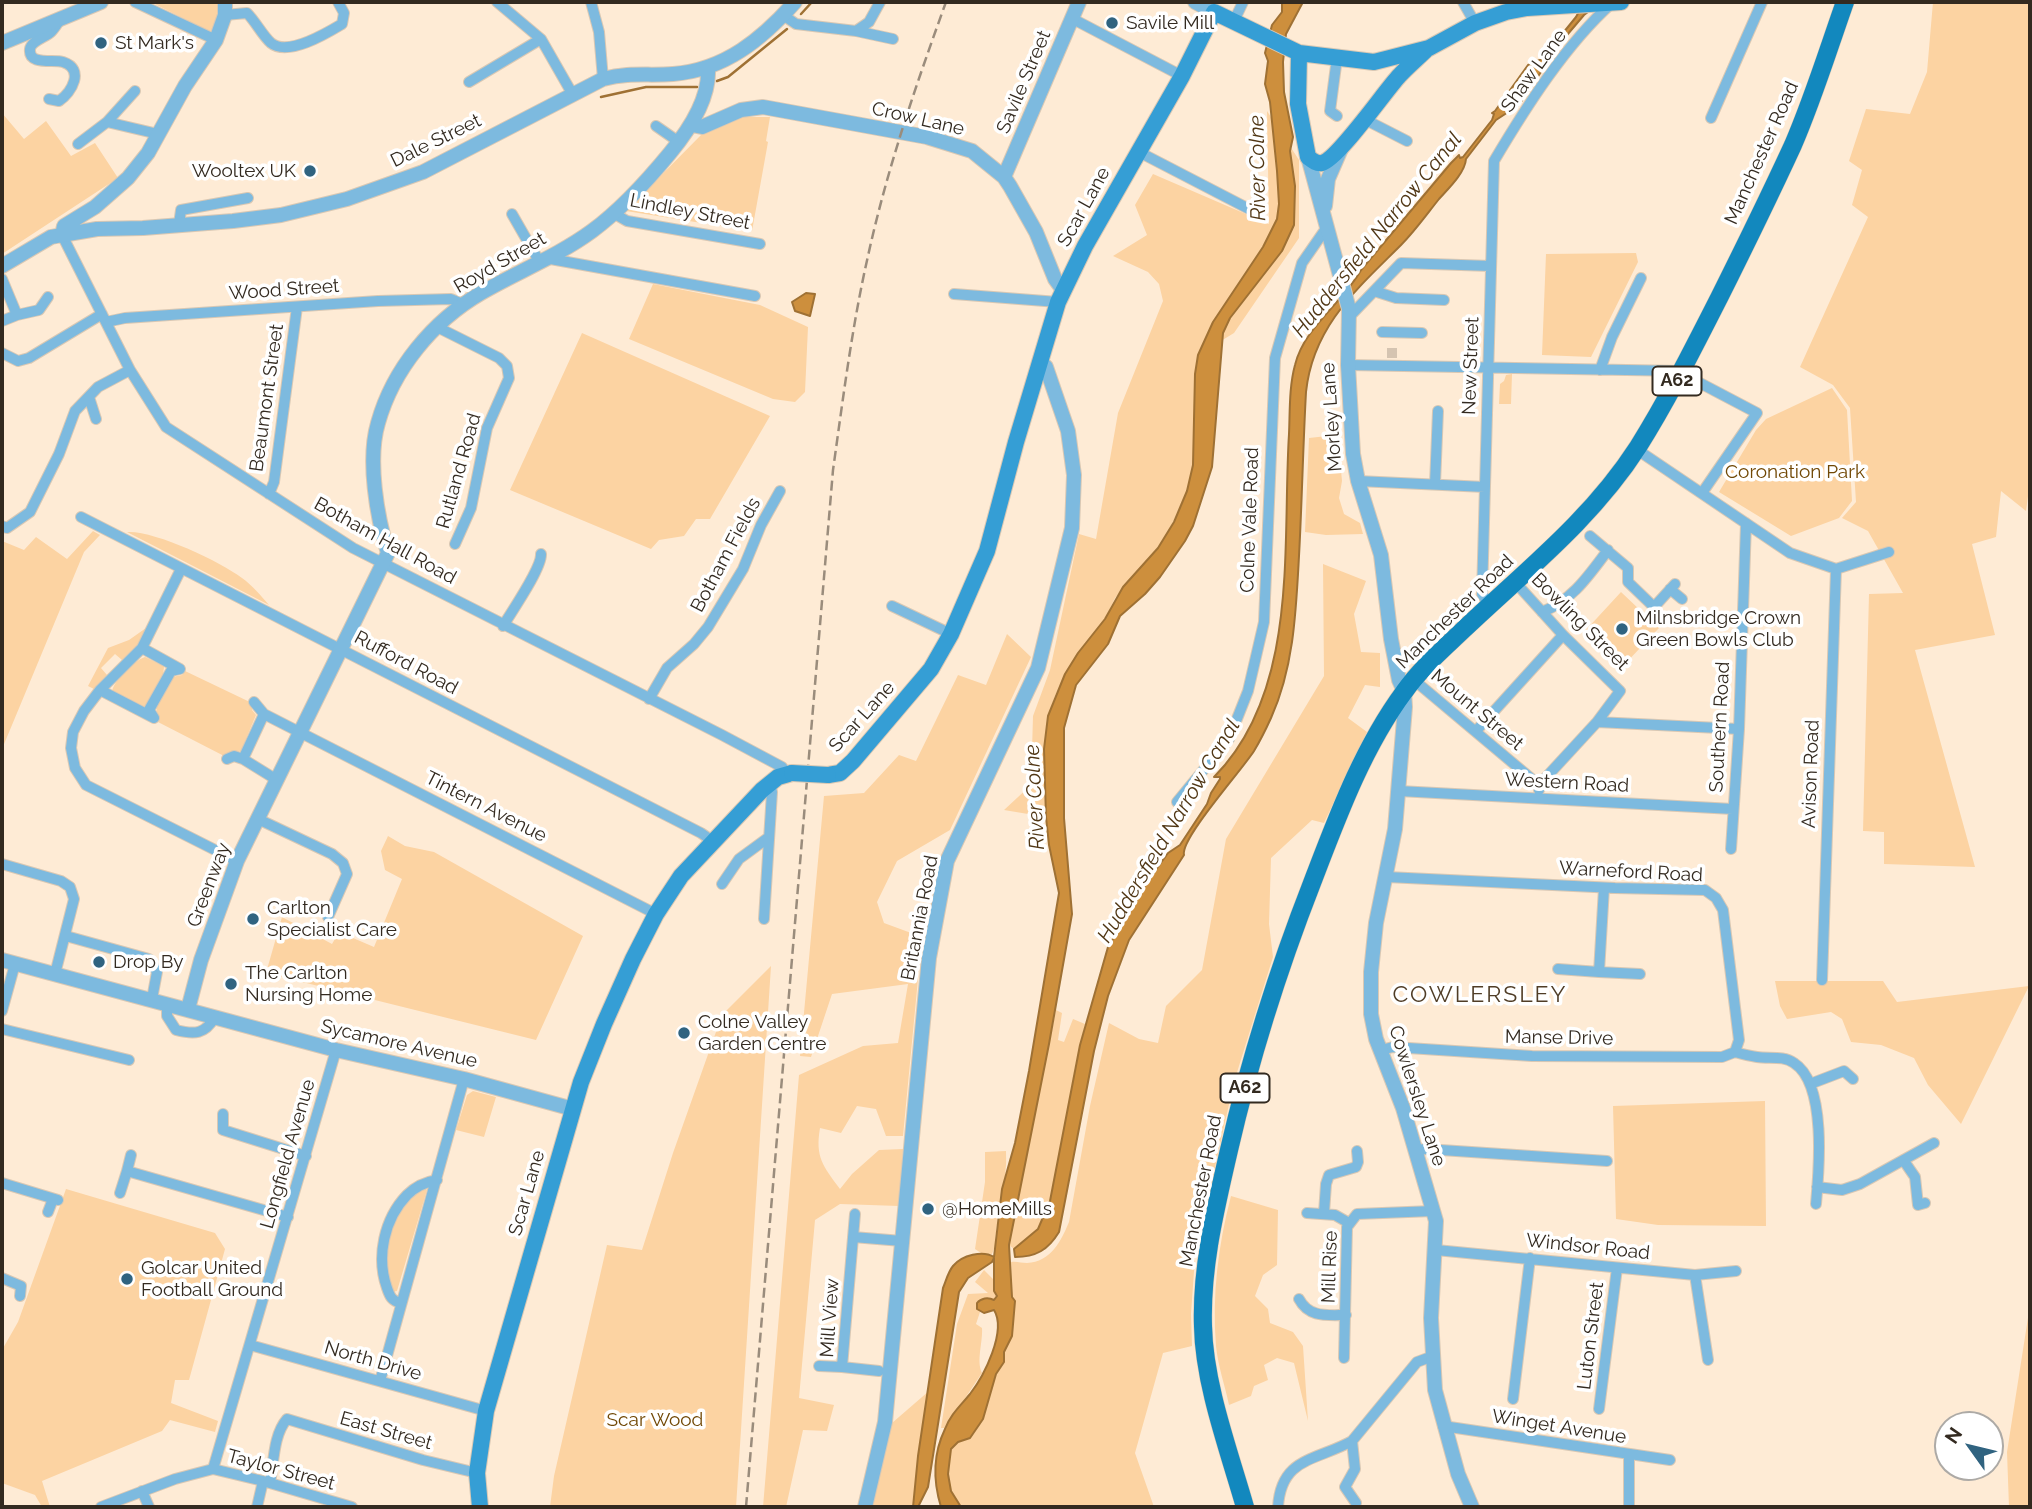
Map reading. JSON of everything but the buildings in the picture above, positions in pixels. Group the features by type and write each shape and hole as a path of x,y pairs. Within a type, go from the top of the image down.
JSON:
{"main road":[{"path":"1374,62 1429,48 1475,23 1506,12 1539,5 1621,2"},
{"name":"Manchester Road","path":"1245,1507 1225,1438 1203,1339 1206,1274 1213,1221 1238,1112 1263,1021 1301,909 1347,794 1378,734 1409,686 1434,657 1581,520 1636,449 1681,372 1794,142 1845,2"},
{"path":"1214,12 1297,52 1374,62 1393,70 1399,76"},
{"name":"Scar Lane","path":"480,1507 477,1473 486,1411 573,1109 604,1024 633,959 656,914 681,876 770,783 790,774 840,773 931,669 951,634 987,551 1016,442 1060,296 1085,246 1182,76 1214,12"},
{"path":"1307,157 1322,163 1329,159 1399,76 1429,48"},
{"name":"Morley Lane","path":"1297,52 1298,104 1307,157"}],"street":[{"path":"2,43 101,2"},
{"path":"135,2 216,40"},
{"path":"2,266 56,236 64,226 95,207 128,178 148,153 185,86 216,40 225,8 247,13 272,43 280,48 313,40 342,23 344,13 338,2"},
{"path":"497,2 541,39 573,95"},
{"path":"591,2 599,32 603,79"},
{"name":"Dale Street","path":"56,236 97,229 143,228 281,215 347,199 423,172 603,79 626,74 672,74 708,68 737,54 762,37 795,2"},
{"path":"856,31 869,22 880,2"},
{"name":"Savile Street","path":"1004,177 1079,2"},
{"path":"1195,2 1214,12"},
{"path":"1234,21 1243,2"},
{"path":"1462,2 1475,23"},
{"path":"1711,118 1762,2"},
{"name":"Shaw Lane","path":"1512,130 1592,21 1612,3"},
{"path":"783,15 796,24 856,31 892,39"},
{"path":"48,99 59,101 65,97 75,82 71,66 63,62 38,61 30,53 30,48 33,43 53,31 61,18"},
{"path":"1073,19 1182,76"},
{"path":"469,82 541,39"},
{"path":"1337,58 1330,111 1337,116"},
{"name":"Royd Street","path":"383,563 388,553 380,526 374,461 377,425 390,389 410,358 437,327 463,304 591,233 642,187 692,125 709,81 708,68"},
{"path":"78,144 107,122 135,91"},
{"name":"Crow Lane","path":"692,125 702,127 741,110 763,107 927,138 972,151 1004,177 1037,232 1060,296"},
{"path":"1364,119 1407,141"},
{"path":"107,122 158,134"},
{"path":"656,126 679,142"},
{"name":"New Street","path":"1489,605 1482,594 1494,161 1512,130"},
{"name":"Morley Lane","path":"1326,224 1328,179 1343,144"},
{"path":"1139,152 1251,210"},
{"name":"Morley Lane","path":"1307,157 1350,312 1348,365 1353,454 1358,481 1381,555 1399,680 1409,686"},
{"path":"179,224 181,210 248,198"},
{"name":"Lindley Street","path":"614,213 627,221 760,244"},
{"path":"512,214 542,260 755,296"},
{"name":"Colne Vale Road","path":"1177,802 1229,739 1248,691 1264,622 1275,358 1302,264 1326,224"},
{"name":"Botham Hall Road","path":"56,236 149,403 166,427 353,548 731,740 790,774"},
{"path":"1350,312 1401,263 1491,266"},
{"path":"1600,370 1612,337 1641,278"},
{"path":"2,279 17,315"},
{"path":"1374,291 1396,298 1444,300"},
{"path":"954,294 1060,296"},
{"path":"2,321 39,310 48,298"},
{"name":"Wood Street","path":"2,353 18,361 29,358 104,318 378,301 451,299 463,304"},
{"name":"Beaumont Street","path":"270,494 274,482 297,307"},
{"name":"Rutland Road","path":"437,327 499,358 507,366 509,378 487,428 471,508 455,544"},
{"path":"1392,345 1388,332 1422,332"},
{"name":"Britannia Road","path":"865,1507 885,1422 929,958 947,861 1038,668 1072,528 1074,475 1068,431 1046,367 1040,362"},
{"path":"1348,365 1392,362 1681,372 1757,413 1702,493"},
{"path":"2,526 7,528 30,512 59,454 75,411 98,387 130,370"},
{"path":"89,397 96,419"},
{"path":"1435,484 1438,411"},
{"path":"1636,449 1790,552 1836,569 1889,552"},
{"path":"1358,481 1485,487"},
{"name":"Botham Fields","path":"649,699 667,668 694,644 708,627 743,569 761,525 780,491"},
{"name":"Rufford Road","path":"81,517 702,833 714,842"},
{"name":"Southern Road","path":"1731,849 1739,729 1746,523"},
{"path":"1590,536 1628,568 1628,582 1654,607 1672,586 1682,599"},
{"path":"1542,612 1560,605 1579,588 1608,550"},
{"path":"503,626 536,572 542,560 541,554"},
{"name":"Greenway","path":"188,1009 201,960 237,861 383,563"},
{"path":"181,569 142,648 100,690 84,711 73,732 71,748 75,768 86,785 237,861"},
{"name":"Avison Road","path":"1822,980 1836,569"},
{"name":"Bowling Street","path":"1515,582 1563,635 1619,687 1620,694 1597,722"},
{"path":"892,606 951,634"},
{"path":"1476,731 1563,635"},
{"path":"100,690 154,718 149,710 171,671 180,669 142,648"},
{"name":"Mount Street","path":"1409,686 1476,731 1539,785"},
{"name":"Cowlersley Lane","path":"1409,686 1399,791 1387,877 1376,923 1371,972 1371,1014 1376,1039 1403,1108 1436,1221 1431,1318 1435,1390 1458,1474 1472,1507"},
{"path":"254,702 264,714 300,731"},
{"path":"243,760 264,714"},
{"path":"1541,800 1539,785 1597,722 1739,729"},
{"name":"Tintern Avenue","path":"300,731 656,914"},
{"path":"227,759 234,756 277,780"},
{"path":"764,919 772,792 770,783"},
{"name":"Western Road","path":"1399,791 1733,809"},
{"path":"258,819 332,854 343,863 347,874 328,917"},
{"path":"722,884 738,859 769,837"},
{"path":"2,864 61,881 70,887 74,899 55,974"},
{"name":"Warneford Road","path":"1387,877 1604,888 1705,890 1716,898 1723,910 1739,1040 1735,1052"},
{"path":"1599,972 1604,888"},
{"path":"66,936 149,959 157,972 152,999"},
{"path":"2,1011 8,962"},
{"name":"Sycamore Avenue","path":"8,962 336,1050 464,1079 573,1109"},
{"path":"1558,969 1640,974"},
{"path":"167,1004 167,1016 176,1030 192,1035 201,1033 210,1026 215,1017"},
{"path":"2,1029 129,1060"},
{"name":"Manse Drive","path":"1381,1050 1394,1047 1559,1057 1722,1058 1735,1052"},
{"name":"Longfield Avenue","path":"207,1470 250,1345 336,1050"},
{"path":"1735,1052 1759,1058 1782,1058 1794,1063 1804,1072 1810,1084 1818,1121 1816,1205"},
{"path":"1810,1084 1844,1070 1853,1079"},
{"path":"380,1381 464,1079"},
{"path":"223,1114 223,1130 306,1156"},
{"path":"1817,1187 1842,1191 1860,1184 1934,1143"},
{"path":"1415,1150 1606,1161"},
{"path":"1324,1213 1329,1175 1356,1167 1357,1151"},
{"path":"120,1193 131,1156"},
{"path":"1904,1161 1915,1177 1918,1205 1925,1203"},
{"path":"127,1171 288,1217"},
{"path":"401,1303 390,1297 382,1268 387,1231 392,1217 407,1196 416,1187 437,1180"},
{"path":"2,1183 55,1199 48,1212"},
{"name":"Mill Rise","path":"1344,1358 1349,1223 1357,1214 1433,1211"},
{"path":"1307,1213 1335,1215 1349,1223"},
{"name":"Mill View","path":"855,1214 842,1367 879,1371"},
{"path":"853,1237 902,1241"},
{"name":"Windsor Road","path":"1436,1250 1695,1275 1736,1271"},
{"path":"1513,1399 1530,1258"},
{"name":"Luton Street","path":"1600,1409 1617,1268"},
{"path":"1695,1275 1708,1360"},
{"path":"2,1278 21,1286 20,1296"},
{"path":"1299,1299 1304,1308 1316,1315 1346,1315"},
{"name":"North Drive","path":"250,1345 486,1411"},
{"path":"1278,1507 1279,1492 1287,1475 1302,1461 1339,1449 1352,1441 1417,1362 1433,1356"},
{"path":"819,1366 842,1367"},
{"name":"East Street","path":"267,1482 281,1426 287,1419 411,1457 477,1473"},
{"name":"Winget Avenue","path":"1443,1426 1629,1456 1670,1460"},
{"path":"1352,1441 1355,1469 1345,1487 1356,1503"},
{"path":"1629,1456 1629,1507"},
{"path":"101,1507 207,1470"},
{"name":"Taylor Street","path":"207,1470 267,1482 352,1507"},
{"path":"257,1507 267,1482"},
{"path":"142,1491 149,1507"}],"green space":[{"path":"151,2 217,2 217,22 210,32"},
{"path":"1933,2 2030,2 2030,481 2026,511 2001,491 1996,537 1972,544 1995,635 1915,650 1975,867 1884,864 1884,832 1863,831 1869,594 1903,593 1868,531 1842,518 1856,502 1850,408 1833,385 1800,367 1868,217 1852,205 1862,170 1849,161 1866,109 1910,114 1927,72"},
{"path":"1267,111 1299,160 1299,238 1234,333 1198,355 1195,374 1193,465 1187,491 1166,537 1115,598 1105,619 1065,674 1055,696 1048,716 1044,749 1046,817 1004,810 1031,785 1033,716 1050,670 1079,534 1096,539 1118,413 1163,301 1159,284 1148,272 1113,256 1147,235 1135,205 1153,174 1269,224"},
{"path":"2,113 24,139 46,121 71,156 95,143 118,178 2,254"},
{"path":"741,117 770,117 752,231 626,211 702,134"},
{"path":"1636,253 1638,262 1591,357 1542,355 1546,254"},
{"path":"653,284 760,305 808,327 805,392 795,402 773,399 629,339"},
{"path":"582,333 770,416 710,519 696,519 684,536 659,540 651,549 510,490"},
{"path":"1512,374 1511,404 1499,404 1500,384 1506,375"},
{"name":"Coronation Park","path":"1832,388 1847,410 1852,501 1839,518 1791,536 1719,492 1756,430 1766,419"},
{"path":"1327,436 1335,444 1340,460 1342,481 1339,498 1344,514 1360,523 1363,534 1326,535 1305,532 1309,438"},
{"path":"93,531 100,535 84,552 2,749 2,541 24,550 36,537 67,559"},
{"path":"127,532 169,541 218,563 246,581 269,605"},
{"path":"1323,564 1366,581 1354,614 1361,652 1380,653 1380,687 1365,685 1348,718 1367,732 1324,823 1312,820 1271,858 1269,924 1273,957 1234,1082 1195,1257 1192,1346 1163,1353 1135,1453 1154,1507 961,1507 951,1491 948,1474 951,1449 958,1442 970,1438 983,1419 996,1374 1004,1362 1004,1352 1012,1336 1011,1262 1035,1262 1049,1255 1059,1243 1069,1222 1090,1106 1109,1023 1139,1039 1158,1043 1166,1006 1202,970 1226,839 1324,676"},
{"name":"Milnsbridge Crown Green Bowls Club","path":"1621,592 1659,628 1623,666 1585,631"},
{"path":"146,628 140,643 122,660 115,654 101,668 107,675 94,689 88,686 108,648 129,640"},
{"path":"1007,634 1031,657 950,830 897,861 877,902 884,923 922,937 903,1136 886,1136 876,1109 857,1106 841,1133 820,1128 819,1147 825,1167 840,1189 852,1174 879,1150 903,1149 899,1206 840,1204 815,1220 799,1398 834,1405 827,1431 803,1430 786,1507 763,1507 799,1075 863,1046 898,1043 908,984 832,994 811,1057 800,1056 824,796 864,793 899,755 916,761 958,675 986,685"},
{"path":"145,657 164,666 157,690 142,708 112,691 125,671"},
{"path":"185,671 254,704 252,710 256,715 241,751 232,753 228,758 158,722 160,718 157,708 160,697 172,677 182,675"},
{"path":"388,836 405,846 434,852 583,936 536,1040 266,973 282,917 332,944 339,932 374,947 402,879 385,870 381,851"},
{"name":"Scar Wood","path":"771,966 736,1507 550,1507 554,1476 607,1245 642,1250 722,1015"},
{"path":"1775,981 1883,981 1897,1002 2029,986 1961,1124 1928,1085 1914,1058 1881,1045 1851,1042 1842,1019 1831,1012 1787,1019 1780,1006"},
{"path":"1056,1010 1062,1013 1058,1040 1064,1042 1073,1019 1085,1024 1059,1162 1046,1214 1038,1229 1014,1249 1009,1245"},
{"path":"473,1091 496,1097 484,1137 456,1130 467,1095"},
{"path":"1765,1101 1766,1226 1658,1225 1616,1219 1613,1106"},
{"path":"1006,1151 995,1246 992,1254 981,1253 975,1249 985,1182 985,1152"},
{"path":"424,1187 427,1190 397,1291 392,1292 385,1274 390,1229 409,1197"},
{"path":"66,1189 215,1233 225,1249 189,1380 175,1380 171,1403 218,1421 215,1432 170,1420 162,1431 42,1481 50,1507 42,1507 35,1495 2,1483 2,1350 18,1322"},
{"path":"1231,1196 1278,1210 1277,1265 1263,1275 1255,1296 1268,1309 1270,1323 1293,1332 1303,1346 1308,1421 1294,1363 1277,1358 1264,1365 1268,1380 1254,1386 1251,1396 1229,1405 1217,1353 1215,1308 1219,1252"},
{"path":"984,1270 995,1281 994,1291 997,1296 994,1301 977,1309 980,1312 976,1324 982,1328 982,1373 945,1428 941,1428 957,1324 968,1294 988,1293 975,1282"},
{"path":"2030,1305 2030,1507 2009,1507 2007,1452"},
{"path":"929,1391 913,1507 871,1507 892,1423"}],"shaded area":[{"path":"1282,2 1303,2 1286,34 1283,62 1284,92 1293,137 1290,151 1295,186 1294,225 1282,251 1230,318 1223,333 1212,467 1193,526 1160,577 1120,616 1108,644 1076,685 1064,728 1064,818 1072,914 1009,1245 1012,1297 1015,1301 1012,1336 1004,1352 1004,1362 996,1374 983,1419 970,1438 958,1442 951,1449 948,1474 951,1491 961,1507 941,1507 936,1468 941,1438 950,1419 981,1376 996,1341 998,1329 994,1310 984,1313 977,1309 980,1300 994,1300 997,1296 994,1291 994,1258 968,1278 959,1292 928,1487 918,1507 913,1507 943,1288 951,1268 957,1262 967,1256 979,1254 994,1257 1002,1189 1015,1143 1029,1071 1059,893 1046,817 1044,749 1048,716 1065,674 1078,653 1105,619 1123,587 1158,548 1174,522 1187,491 1193,465 1195,374 1198,355 1213,322 1263,247 1277,219 1277,171 1270,102 1265,84 1268,61 1265,53 1272,25 1282,12"},
{"path":"1584,2 1601,2 1584,15 1545,61 1545,66 1519,105 1496,120 1466,159 1456,180 1411,234 1353,293 1318,347 1306,392 1295,618 1279,699 1254,751 1192,835 1184,855 1129,940 1108,996 1094,1051 1059,1232 1041,1251 1029,1256 1015,1257 1014,1249 1038,1229 1050,1201 1080,1045 1108,947 1149,879 1168,853 1180,845 1207,804 1220,779 1214,777 1242,742 1261,702 1274,660 1281,614 1291,390 1300,351 1315,327 1361,270 1451,163 1459,155 1460,158 1463,157 1492,120 1492,113 1528,65 1542,59 1576,17"},
{"path":"806,293 815,294 810,316 795,311 792,302"}],"waterway":[{"path":"801,14 812,2"},
{"path":"717,81 728,77 787,29"},
{"path":"601,97 646,87 697,87"}],"tunnel":[{"path":"1392,345 1392,358"}],"railway":[{"path":"746,1507 833,470 862,282 876,224 903,128 946,2"}],"place":[{"name":"Savile Mill","path":"1112,23"},
{"name":"St Mark's","path":"101,43"},
{"name":"Wooltex UK","path":"310,171"},
{"name":"Milnsbridge Crown Green Bowls Club","path":"1622,629"},
{"name":"Carlton Specialist Care","path":"253,919"},
{"name":"Drop By","path":"99,962"},
{"name":"The Carlton Nursing Home","path":"231,984"},
{"name":"Colne Valley Garden Centre","path":"684,1033"},
{"name":"@HomeMills","path":"928,1209"},
{"name":"Golcar United Football Ground","path":"127,1279"}],"district":[{"name":"COWLERSLEY","path":"1480,995"}],"water label":[{"name":"River Colne","path":"1258,168"},
{"name":"Huddersfield Narrow Canal","path":"1377,235"},
{"name":"River Colne","path":"1035,797"},
{"name":"Huddersfield Narrow Canal","path":"1169,831"}]}
